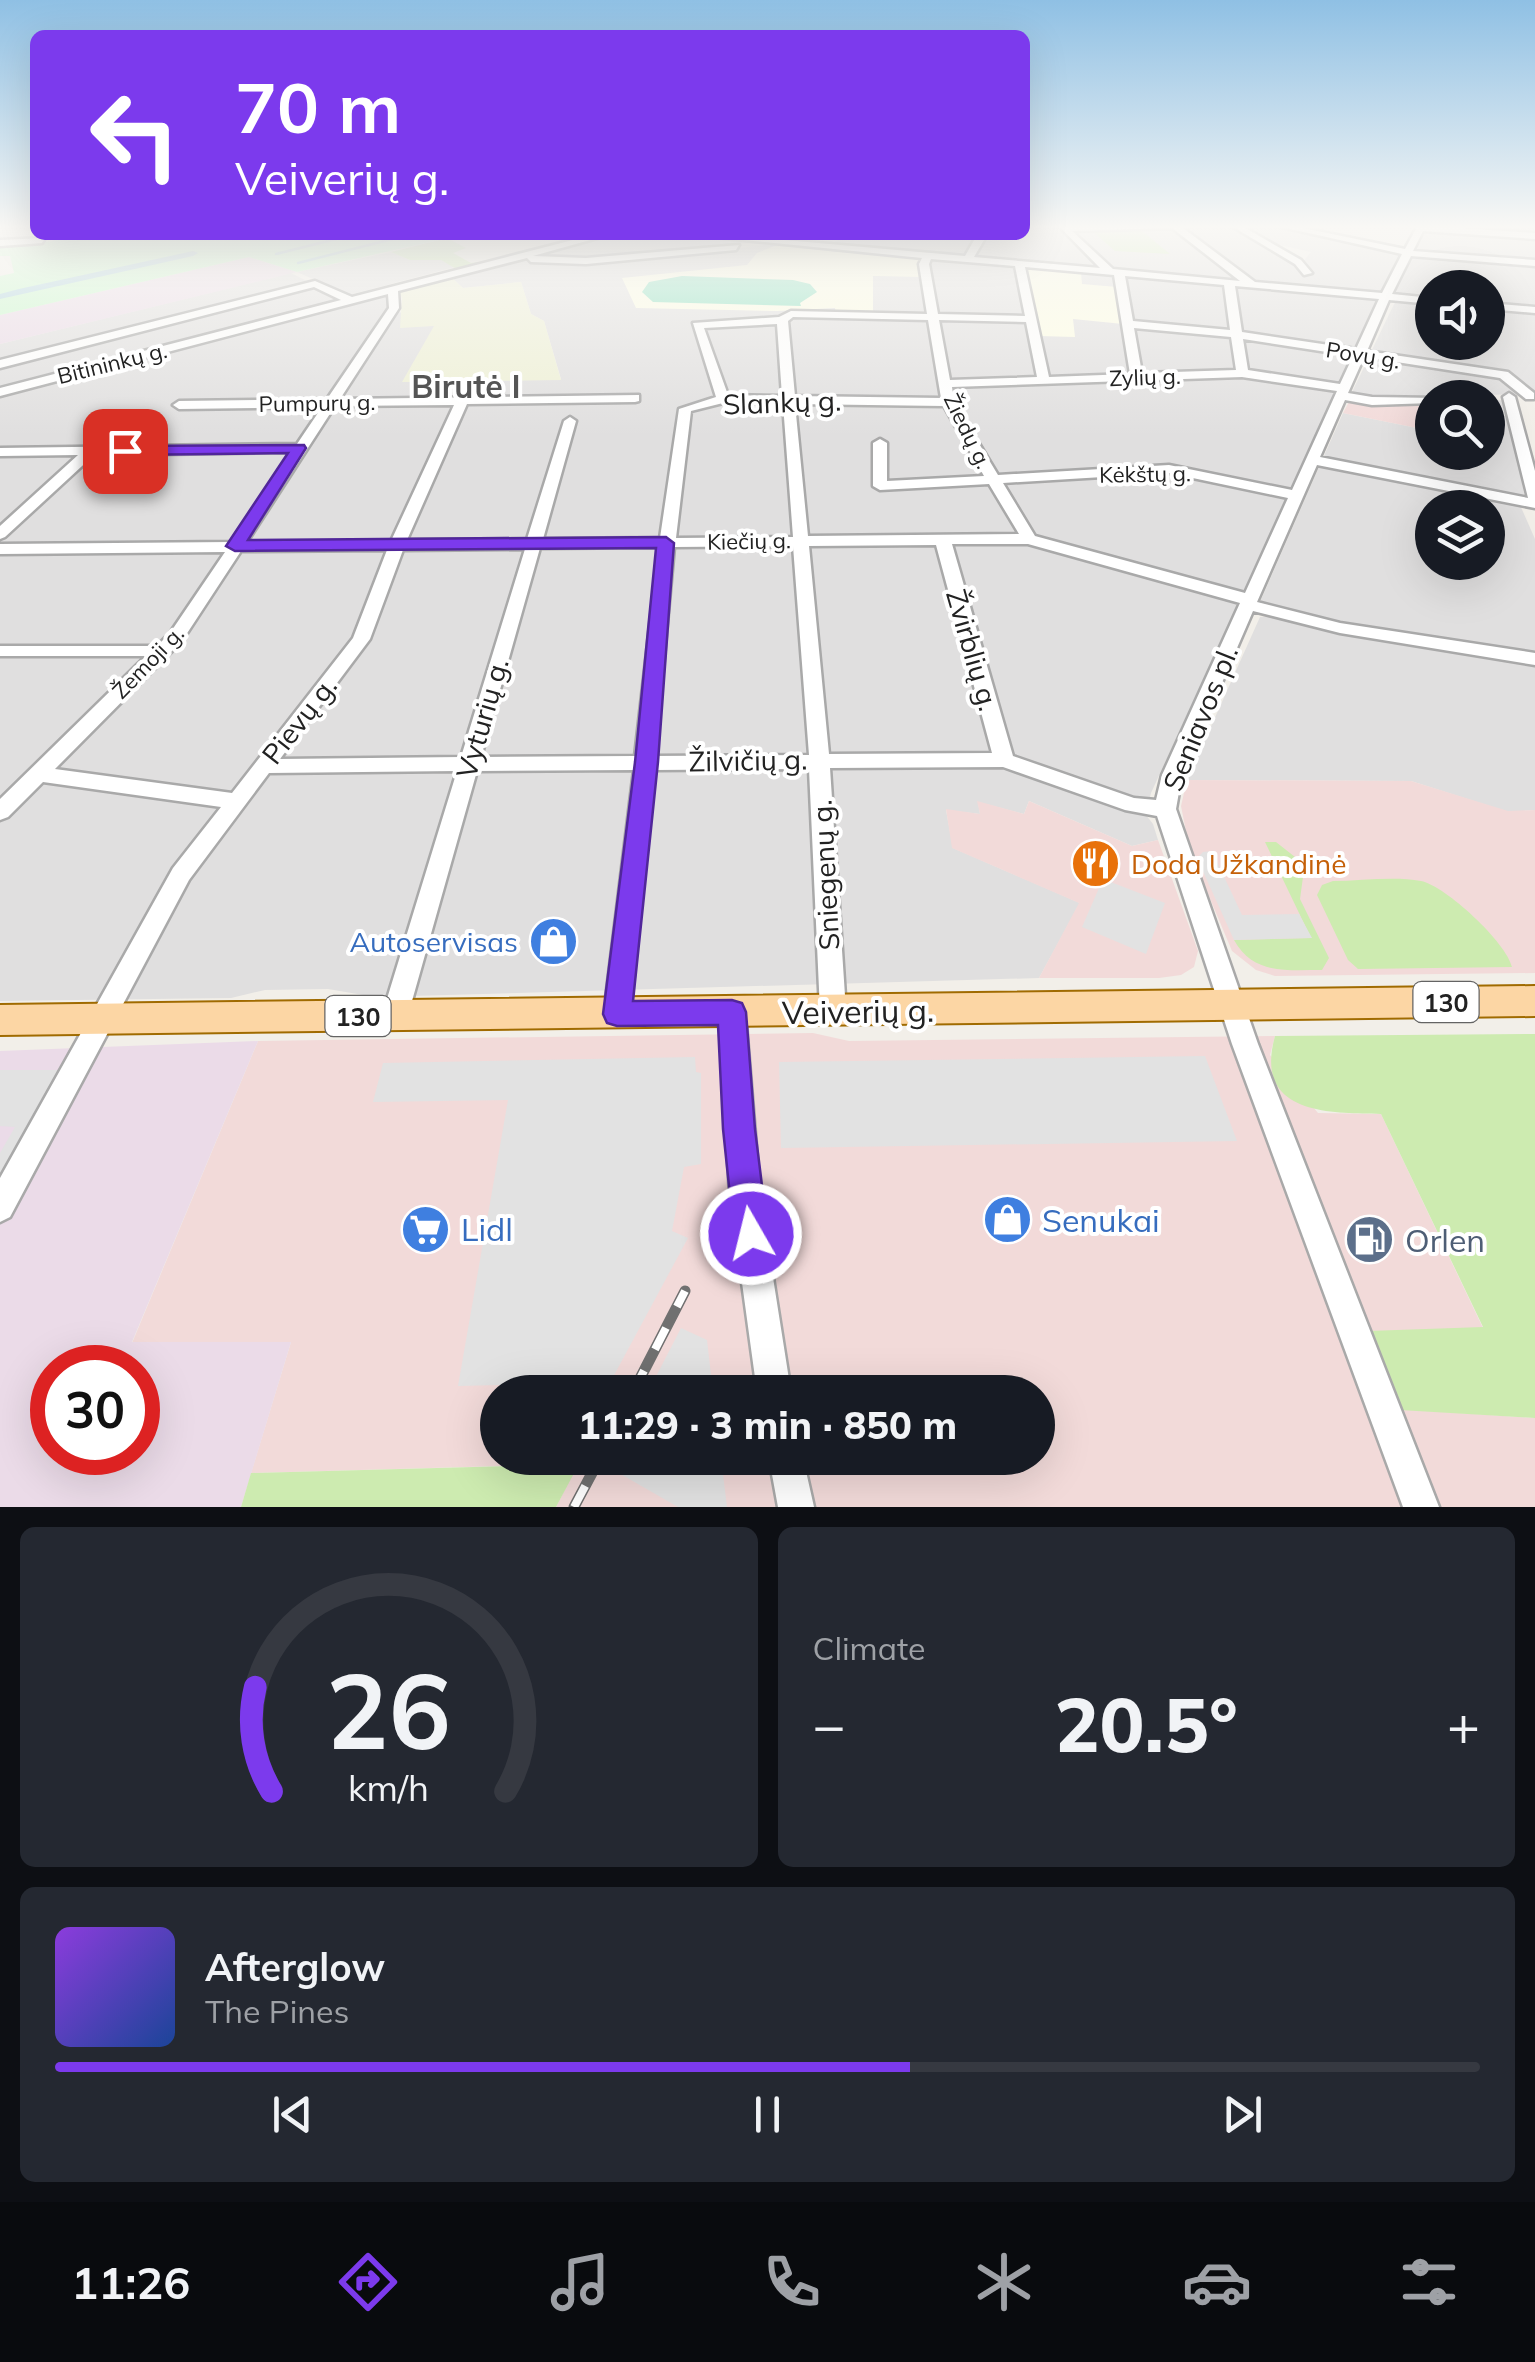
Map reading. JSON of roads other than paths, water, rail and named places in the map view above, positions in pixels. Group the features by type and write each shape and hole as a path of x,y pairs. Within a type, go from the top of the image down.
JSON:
{"main road":[{"name":"Veiverių g.","path":"0,1020 1535,1001"}],"street":[{"path":"0,364 270,295"},
{"path":"339,295 349,300"},
{"name":"Bitininkų g.","path":"0,392 368,295"},
{"name":"Žemoji g.","path":"0,812 185,624 394,308 394,295"},
{"name":"Žiedų g.","path":"930,295 948,402 1029,538"},
{"path":"1027,295 1044,381"},
{"path":"1122,295 1130,324 1137,378"},
{"path":"1231,295 1242,373"},
{"name":"Bitininkų g.","path":"1367,295 1415,300"},
{"name":"Seniavos pl.","path":"1385,297 1172,775 1165,810 1233,1007 1422,1507"},
{"path":"1505,307 1535,310"},
{"path":"723,399 697,325 782,320 791,314 1032,318"},
{"name":"Sniegenų g.","path":"782,320 818,759 833,1011"},
{"name":"Povų g.","path":"1130,324 1234,334 1504,374 1533,396"},
{"name":"Zylių g.","path":"945,384 1242,373 1372,400 1415,399"},
{"path":"1314,460 1535,501 1503,397 1533,396"},
{"name":"Pumpurų g.","path":"179,405 635,398"},
{"name":"Slankų g.","path":"617,1014 666,543 685,409 723,399 948,402"},
{"name":"Pievų g.","path":"0,1207 181,874 362,639 397,545 462,400"},
{"name":"Vyturių g.","path":"395,1015 570,422"},
{"name":"Kėkštų g.","path":"880,443 880,486 1169,469 1297,496"},
{"path":"0,452 299,448"},
{"path":"0,534 90,451"},
{"name":"Kiečių g.","path":"0,549 1029,538 1340,628 1535,659"},
{"name":"Žvirblių g.","path":"942,540 1004,760"},
{"path":"0,651 160,651"},
{"name":"Žilvičių g.","path":"263,766 1004,760 1132,805 1165,810"},
{"path":"0,786 32,780 235,801"},
{"path":"732,1012 746,1195 772,1375"},
{"path":"789,1475 796,1507"}],"railway":[{"path":"642,1375 685,1291"},
{"path":"574,1507 591,1475"}],"place":[{"name":"Doda Užkandinė","path":"1096,863"},
{"name":"Autoservisas","path":"553,941"},
{"name":"Senukai","path":"1007,1220"},
{"name":"Lidl","path":"426,1229"},
{"name":"Orlen","path":"1370,1240"}],"district":[{"name":"Birutė I","path":"466,386"}]}
